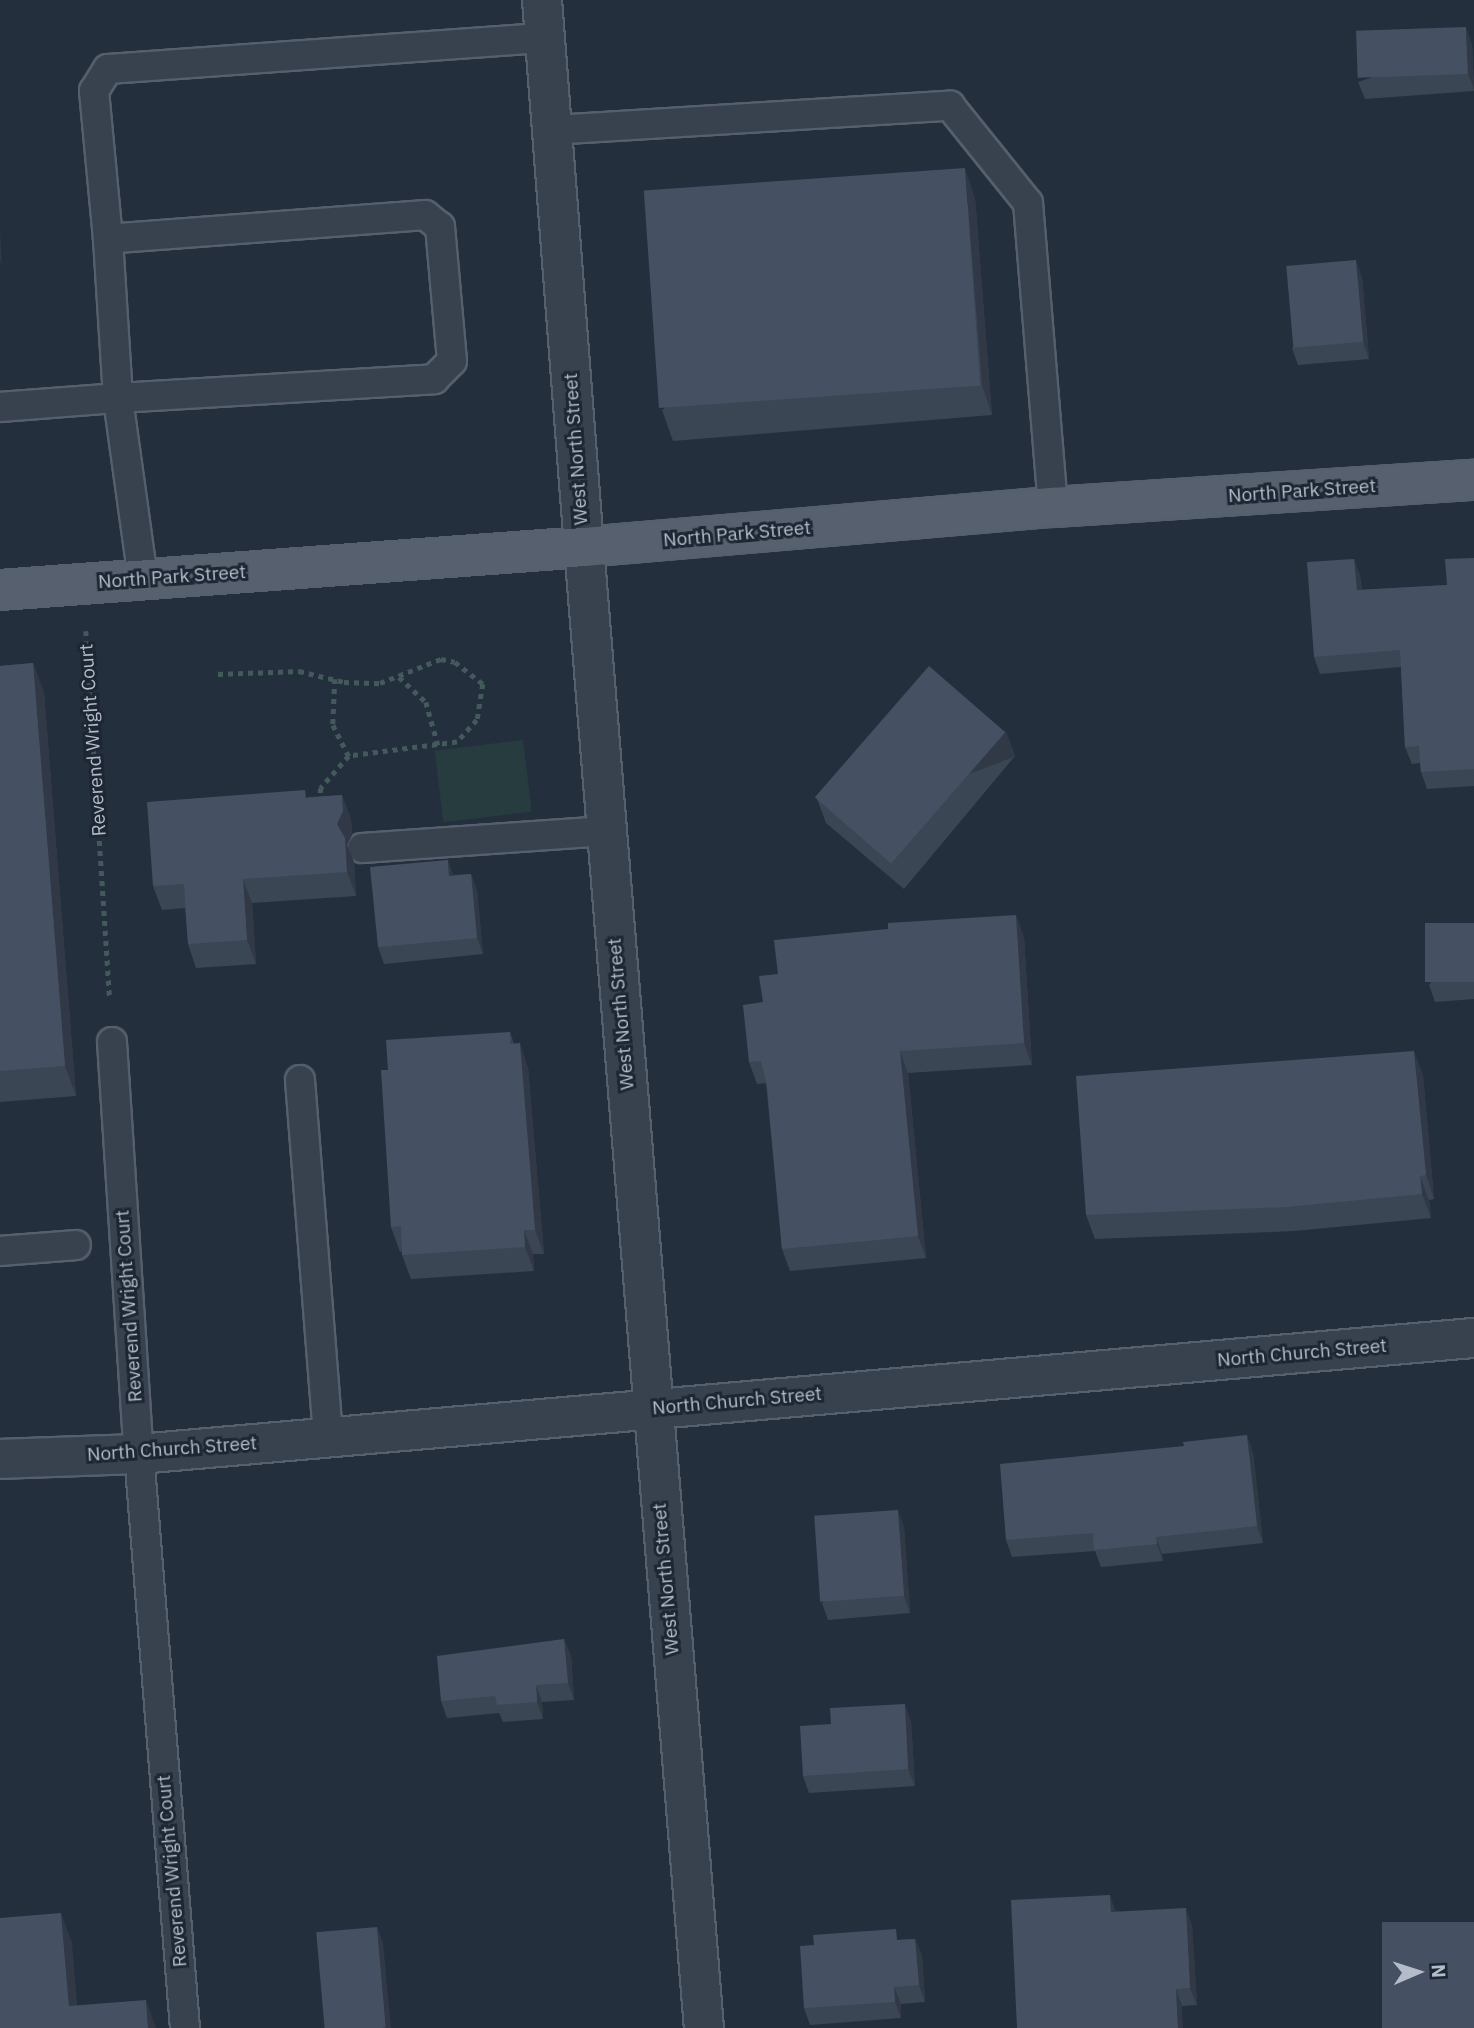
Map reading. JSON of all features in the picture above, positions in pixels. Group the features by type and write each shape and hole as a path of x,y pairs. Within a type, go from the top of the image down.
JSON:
{"main road":[{"name":"North Park Street","path":"0,590 584,547 1053,507 1474,480"}],"street":[{"name":"West North Street","path":"542,0 652,1409 704,2028"},
{"name":"North Church Street","path":"0,1460 139,1454 1474,1338"}],"lane":[{"path":"143,579 118,398 108,239 94,91 108,69 545,38"},
{"path":"552,130 950,106 1028,203 1053,507"},
{"path":"0,407 434,379 452,361 440,227 425,215 108,239"},
{"path":"362,848 606,831"},
{"name":"Reverend Wright Court","path":"112,1042 139,1454 185,2028"},
{"path":"300,1080 328,1437"},
{"path":"0,1251 76,1245"}],"path":[{"name":"Reverend Wright Court","path":"83,583 112,1042"},
{"path":"219,674 279,670 364,684 399,677 426,661 441,659 455,662 483,684 471,730 457,742 349,756 321,789 320,799"},
{"path":"399,677 426,702 438,745"},
{"path":"335,679 333,725 349,756"}],"green space":[{"path":"523,740 532,811 443,822 435,751"}],"building":[{"path":"1466,27 1468,74 1358,78 1356,31"},
{"path":"965,168 980,385 659,408 644,190"},
{"path":"1356,260 1363,342 1293,348 1286,266"},
{"path":"1474,558 1474,769 1421,772 1419,746 1405,747 1400,650 1314,657 1307,562 1354,559 1357,590 1447,585 1445,559"},
{"path":"33,663 65,1066 0,1071 0,666"},
{"path":"929,666 1005,732 891,864 815,797"},
{"path":"305,790 306,798 342,795 343,811 337,824 345,838 347,872 243,879 247,940 188,944 184,884 153,886 147,802"},
{"path":"448,860 449,876 471,874 477,938 378,947 370,867"},
{"path":"1016,915 1024,1043 900,1051 918,1236 782,1249 767,1086 761,1061 749,1062 743,1005 763,1002 759,976 778,974 774,940 888,929 888,923"},
{"path":"1425,923 1474,923 1474,982 1425,982"},
{"path":"510,1032 510,1044 520,1043 535,1230 524,1230 525,1247 402,1255 401,1226 391,1227 381,1070 388,1070 386,1040"},
{"path":"1414,1051 1426,1175 1420,1176 1422,1194 1286,1207 1086,1215 1076,1076"},
{"path":"1247,1435 1257,1526 1156,1537 1157,1544 1094,1550 1093,1533 1006,1540 1000,1464 1184,1446 1183,1442"},
{"path":"898,1510 904,1596 820,1602 814,1516"},
{"path":"564,1639 568,1683 536,1685 537,1702 497,1705 495,1696 441,1701 437,1656"},
{"path":"905,1704 908,1769 803,1776 800,1726 831,1724 830,1708"},
{"path":"1110,1895 1111,1912 1186,1908 1190,1988 1176,1989 1178,2028 1017,2028 1011,1900"},
{"path":"61,1913 69,2006 146,2000 148,2028 0,2028 0,1918"},
{"path":"1382,1922 1474,1922 1474,2028 1382,2028"},
{"path":"377,1927 386,2028 325,2028 316,1932"},
{"path":"896,1929 897,1940 915,1939 919,1985 894,1987 895,2002 804,2008 800,1946 814,1945 813,1935"}]}
